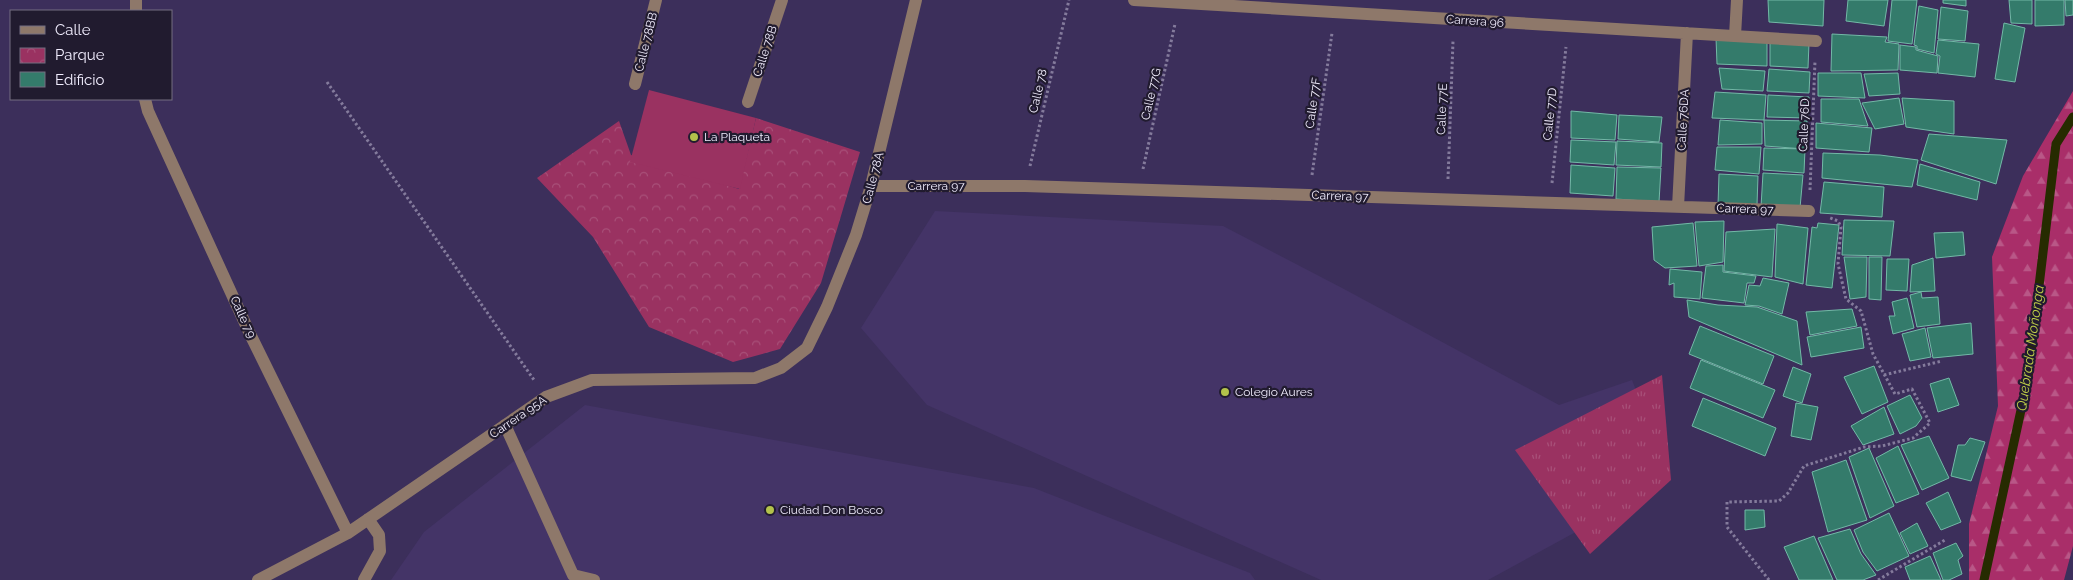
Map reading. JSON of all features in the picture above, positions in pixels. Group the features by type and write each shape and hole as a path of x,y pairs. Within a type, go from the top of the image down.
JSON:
{"street":[{"name":"Calle 78BB","path":"635,84 656,0"},
{"name":"Calle 78B","path":"748,102 782,0"},
{"name":"Calle 78A","path":"807,348 827,307 856,235 872,186 916,0"},
{"name":"Carrera 96","path":"1134,0 1816,40"},
{"path":"1734,36 1737,0"},
{"name":"Calle 76DA","path":"1678,207 1687,33"},
{"name":"Calle 79","path":"144,100 250,334 348,533"},
{"name":"Carrera 97","path":"872,186 1025,186 1809,211"},
{"name":"Carrera 95A","path":"258,580 348,533 546,397 592,380 755,378 781,368 807,348"},
{"path":"505,425 573,575 594,580"},
{"path":"364,580 380,551 379,535 368,519"}],"path":[{"name":"Calle 78","path":"1025,186 1069,0"},
{"name":"Calle 77G","path":"1138,190 1180,3"},
{"name":"Calle 77F","path":"1309,195 1335,12"},
{"name":"Calle 77E","path":"1447,200 1454,19"},
{"name":"Calle 77D","path":"1550,203 1568,26"},
{"name":"Calle 76D","path":"1809,211 1816,40"},
{"path":"327,82 546,397"},
{"path":"1769,580 1727,527 1727,502 1779,501 1788,493 1804,466 1864,447 1882,446 1913,438 1930,423 1912,390 1895,394 1873,354 1861,311 1846,299 1838,264 1841,227 1838,221 1809,211"},
{"path":"1884,375 1942,361"},
{"path":"1878,580 1945,540"}],"shaded area":[{"name":"Colegio Aures","path":"935,211 1223,226 1559,405 1632,380 1671,480 1488,580 1321,580 927,405 861,328"},
{"name":"Ciudad Don Bosco","path":"585,405 1034,488 1250,573 1255,580 391,580 424,532"}],"green space":[{"name":"La Plaqueta","path":"649,90 756,118 740,189 630,162"},
{"path":"2073,91 2073,546 2064,580 1969,580 1969,524 1998,406 1992,257 2023,176"},
{"path":"756,118 860,152 821,283 780,349 733,362 649,327 593,237 537,178 619,121 631,155 739,189"},
{"path":"1662,375 1671,480 1590,554 1515,450"}],"building":[{"path":"1768,0 1824,0 1823,26 1769,22"},
{"path":"1848,0 1888,0 1884,26 1846,21"},
{"path":"1892,0 1917,0 1912,44 1888,41"},
{"path":"1943,0 1966,0 1966,6 1943,3"},
{"path":"2009,0 2032,0 2032,24 2011,23"},
{"path":"2035,0 2064,0 2064,25 2035,26"},
{"path":"2065,0 2073,0 2073,15 2066,16"},
{"path":"1919,6 1938,10 1934,53 1917,49 1917,46 1914,45"},
{"path":"1941,7 1968,11 1965,41 1938,39"},
{"path":"2004,23 2025,28 2015,82 1995,79"},
{"path":"1832,34 1887,37 1885,42 1899,44 1898,70 1831,71"},
{"path":"1716,38 1767,42 1767,66 1717,64"},
{"path":"1938,40 1979,44 1975,77 1938,73 1940,56 1936,54"},
{"path":"1770,41 1809,43 1808,68 1770,66"},
{"path":"1900,45 1916,47 1916,50 1938,56 1937,73 1900,70"},
{"path":"1719,68 1765,71 1763,91 1722,89"},
{"path":"1769,69 1810,72 1809,93 1767,91"},
{"path":"1818,73 1861,73 1865,98 1818,96"},
{"path":"1898,73 1900,94 1869,96 1864,74"},
{"path":"1715,92 1766,95 1764,120 1712,118"},
{"path":"1768,95 1809,97 1808,118 1767,117"},
{"path":"1899,98 1904,124 1875,129 1862,103"},
{"path":"1902,98 1954,101 1954,134 1906,127"},
{"path":"1821,99 1859,99 1868,126 1821,122"},
{"path":"1571,111 1617,115 1615,140 1571,138"},
{"path":"1619,115 1662,117 1659,142 1618,139"},
{"path":"1720,120 1762,123 1762,144 1718,145"},
{"path":"1764,120 1807,121 1805,149 1765,146"},
{"path":"1816,123 1872,128 1869,152 1816,148"},
{"path":"1929,134 2007,140 1996,184 1921,160"},
{"path":"1571,140 1616,142 1614,165 1570,162"},
{"path":"1617,141 1662,143 1661,167 1616,165"},
{"path":"1717,147 1761,147 1759,174 1715,170"},
{"path":"1764,148 1805,149 1804,173 1763,170"},
{"path":"1823,153 1880,155 1918,160 1912,187 1822,178"},
{"path":"1920,164 1980,182 1977,200 1917,185"},
{"path":"1571,165 1615,168 1613,196 1570,193"},
{"path":"1617,167 1661,168 1659,202 1616,199"},
{"path":"1763,173 1803,175 1800,208 1761,207"},
{"path":"1719,174 1758,176 1757,205 1718,205"},
{"path":"1824,182 1884,187 1882,217 1820,213"},
{"path":"1844,220 1894,221 1890,256 1842,255"},
{"path":"1724,221 1723,262 1699,266 1695,222"},
{"path":"1693,223 1697,266 1665,268 1654,260 1652,227"},
{"path":"1818,223 1839,225 1832,288 1806,285 1812,227 1817,228"},
{"path":"1777,224 1808,228 1803,284 1775,277"},
{"path":"1775,229 1772,277 1724,271 1726,232"},
{"path":"1963,232 1965,255 1936,258 1934,233"},
{"path":"1844,257 1867,257 1866,297 1850,299"},
{"path":"1869,257 1882,257 1881,300 1869,299"},
{"path":"1933,258 1935,291 1910,292 1912,265"},
{"path":"1887,259 1909,259 1907,291 1886,290"},
{"path":"1723,265 1723,272 1756,276 1754,283 1747,283 1744,303 1702,298 1706,266"},
{"path":"1670,269 1702,272 1700,299 1674,297 1674,283 1669,285"},
{"path":"1763,278 1789,283 1782,314 1759,306 1745,305 1749,285 1760,286"},
{"path":"1921,292 1922,298 1938,297 1940,324 1917,327 1910,295"},
{"path":"1907,298 1914,328 1893,334 1889,316 1895,316 1892,302"},
{"path":"1687,300 1718,305 1757,307 1797,321 1802,365 1689,317"},
{"path":"1852,309 1857,326 1810,335 1806,312"},
{"path":"1971,323 1973,354 1933,358 1927,328"},
{"path":"1700,326 1774,356 1763,384 1689,354"},
{"path":"1861,327 1864,348 1811,357 1807,337"},
{"path":"1925,328 1931,357 1910,361 1902,334"},
{"path":"1701,360 1775,390 1763,418 1690,388"},
{"path":"1874,366 1888,402 1862,414 1844,377"},
{"path":"1793,367 1811,374 1802,403 1783,396"},
{"path":"1949,378 1959,405 1938,412 1930,384"},
{"path":"1910,395 1922,418 1916,426 1900,434 1887,406"},
{"path":"1703,398 1776,428 1765,456 1692,426"},
{"path":"1796,403 1818,407 1811,440 1791,436"},
{"path":"1884,407 1894,434 1863,445 1851,426"},
{"path":"1929,436 1949,478 1922,490 1901,445"},
{"path":"1970,438 1985,442 1971,481 1951,476 1958,445 1965,445"},
{"path":"1898,446 1919,494 1896,503 1876,458"},
{"path":"1869,448 1894,506 1870,518 1849,457"},
{"path":"1846,460 1867,520 1828,532 1812,472"},
{"path":"1948,492 1961,522 1941,530 1926,503"},
{"path":"1745,510 1764,510 1765,527 1745,530"},
{"path":"1889,513 1909,556 1877,571 1863,552 1854,530"},
{"path":"1917,523 1928,546 1910,554 1900,533"},
{"path":"1850,529 1861,554 1876,575 1863,580 1837,580 1818,538"},
{"path":"1814,536 1833,580 1799,580 1784,547"},
{"path":"1956,543 1963,556 1958,560 1962,574 1949,580 1943,580 1933,553"},
{"path":"1930,556 1941,580 1910,580 1905,567"}],"waterway":[{"name":"Quebrada Moñonga","path":"1984,580 2028,378 2056,144 2073,117"}],"place":[{"name":"La Plaqueta","path":"694,137"},
{"name":"Colegio Aures","path":"1225,392"},
{"name":"Ciudad Don Bosco","path":"770,510"}]}
